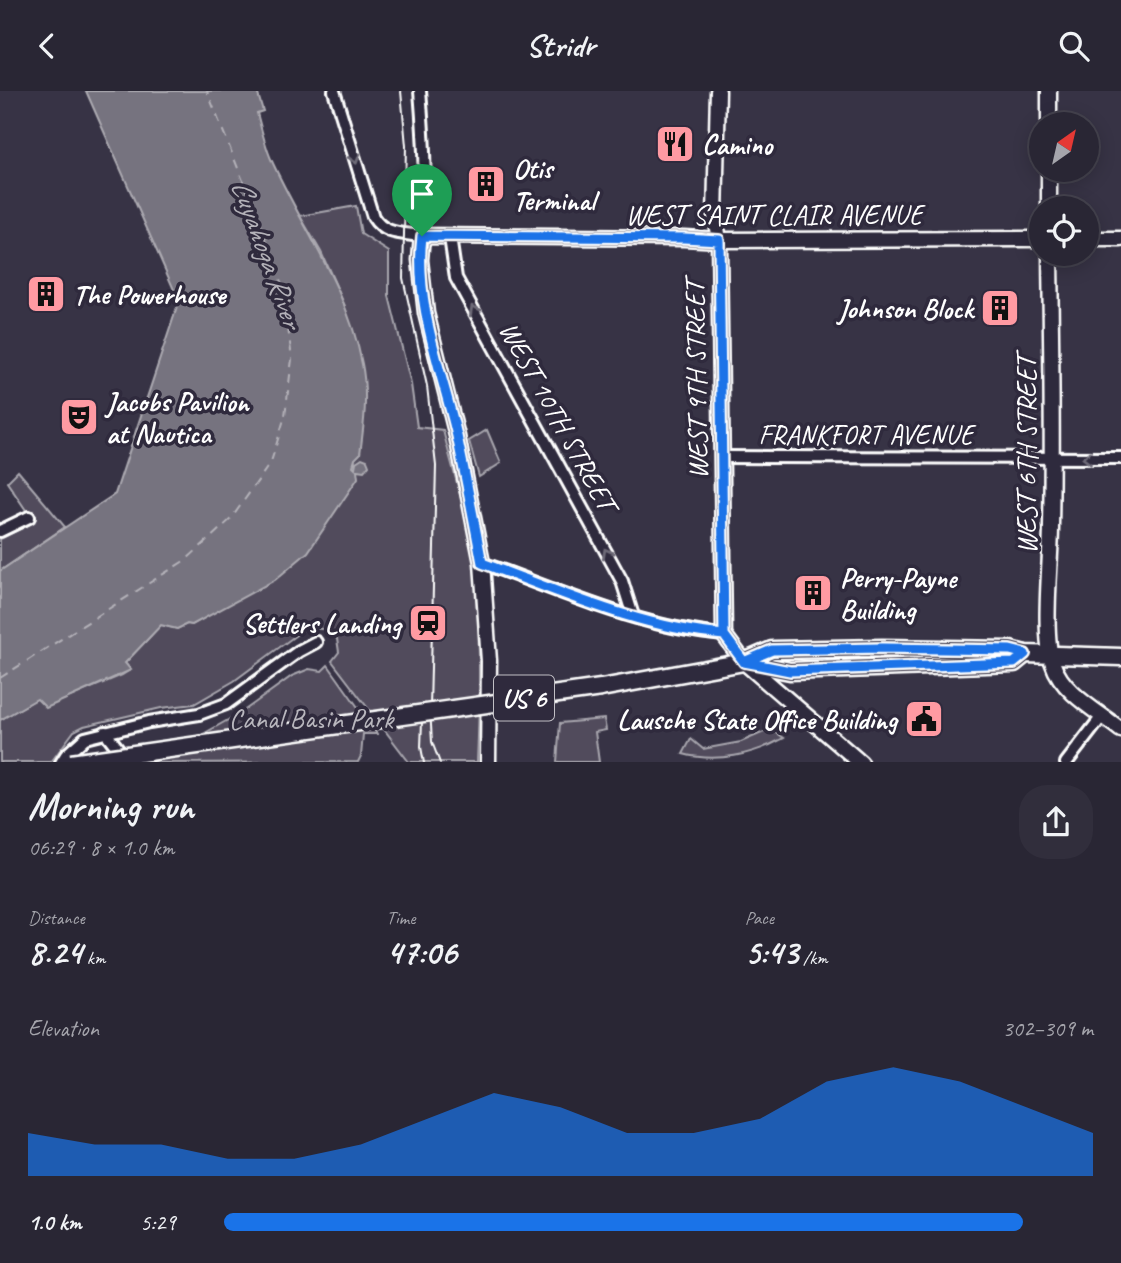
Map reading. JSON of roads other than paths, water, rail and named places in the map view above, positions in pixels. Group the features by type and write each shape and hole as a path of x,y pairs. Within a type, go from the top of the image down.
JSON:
{"main road":[{"name":"US 6","path":"71,762 601,688 744,662 772,650 1010,650 1025,654 1121,657"}],"street":[{"path":"334,91 373,217 386,231 422,236"},
{"path":"420,91 423,135 420,260 426,313 457,436 482,563 489,661 488,762"},
{"name":"WEST 9TH STREET","path":"718,91 715,216 719,240 724,635"},
{"path":"1049,91 1049,112"},
{"name":"WEST SAINT CLAIR AVENUE","path":"422,236 719,240 1029,239"},
{"name":"WEST 10TH STREET","path":"450,237 456,278 622,581 633,616"},
{"path":"1099,239 1121,239"},
{"name":"WEST 6TH STREET","path":"1050,266 1051,655"},
{"name":"FRANKFORT AVENUE","path":"722,457 1121,458"},
{"path":"0,531 29,517"},
{"path":"482,563 617,612 684,631 724,635 744,662 861,762"},
{"path":"61,762 85,738 199,714 226,704 299,651 316,642"},
{"path":"1051,655 1055,671 1069,689 1121,730"},
{"path":"1066,762 1103,715"},
{"path":"105,732 129,762"}],"water":[{"name":"Cuyahoga River","path":"86,91 257,91 263,111 257,113 269,154 335,284 355,336 364,375 365,398 360,454 353,466 355,468 356,462 362,458 367,460 369,465 364,471 357,470 358,478 308,552 275,580 192,625 187,624 177,629 161,625 125,663 131,670 46,708 37,699 0,720 0,571 115,494 179,301"}],"tram line":[{"path":"401,91 406,146 403,278 427,386 436,466 430,708 432,742 440,762"},
{"path":"422,721 421,747 424,762"}],"place":[{"name":"Camino","path":"675,144"},
{"name":"Otis Terminal","path":"486,184"},
{"name":"The Powerhouse","path":"46,294"},
{"name":"Johnson Block","path":"1000,308"},
{"name":"Jacobs Pavilion at Nautica","path":"79,417"},
{"name":"Perry-Payne Building","path":"813,593"},
{"name":"Settlers Landing","path":"428,623"},
{"name":"Lausche State Office Building","path":"924,719"}],"park label":[{"name":"Canal Basin Park","path":"311,718"}]}
